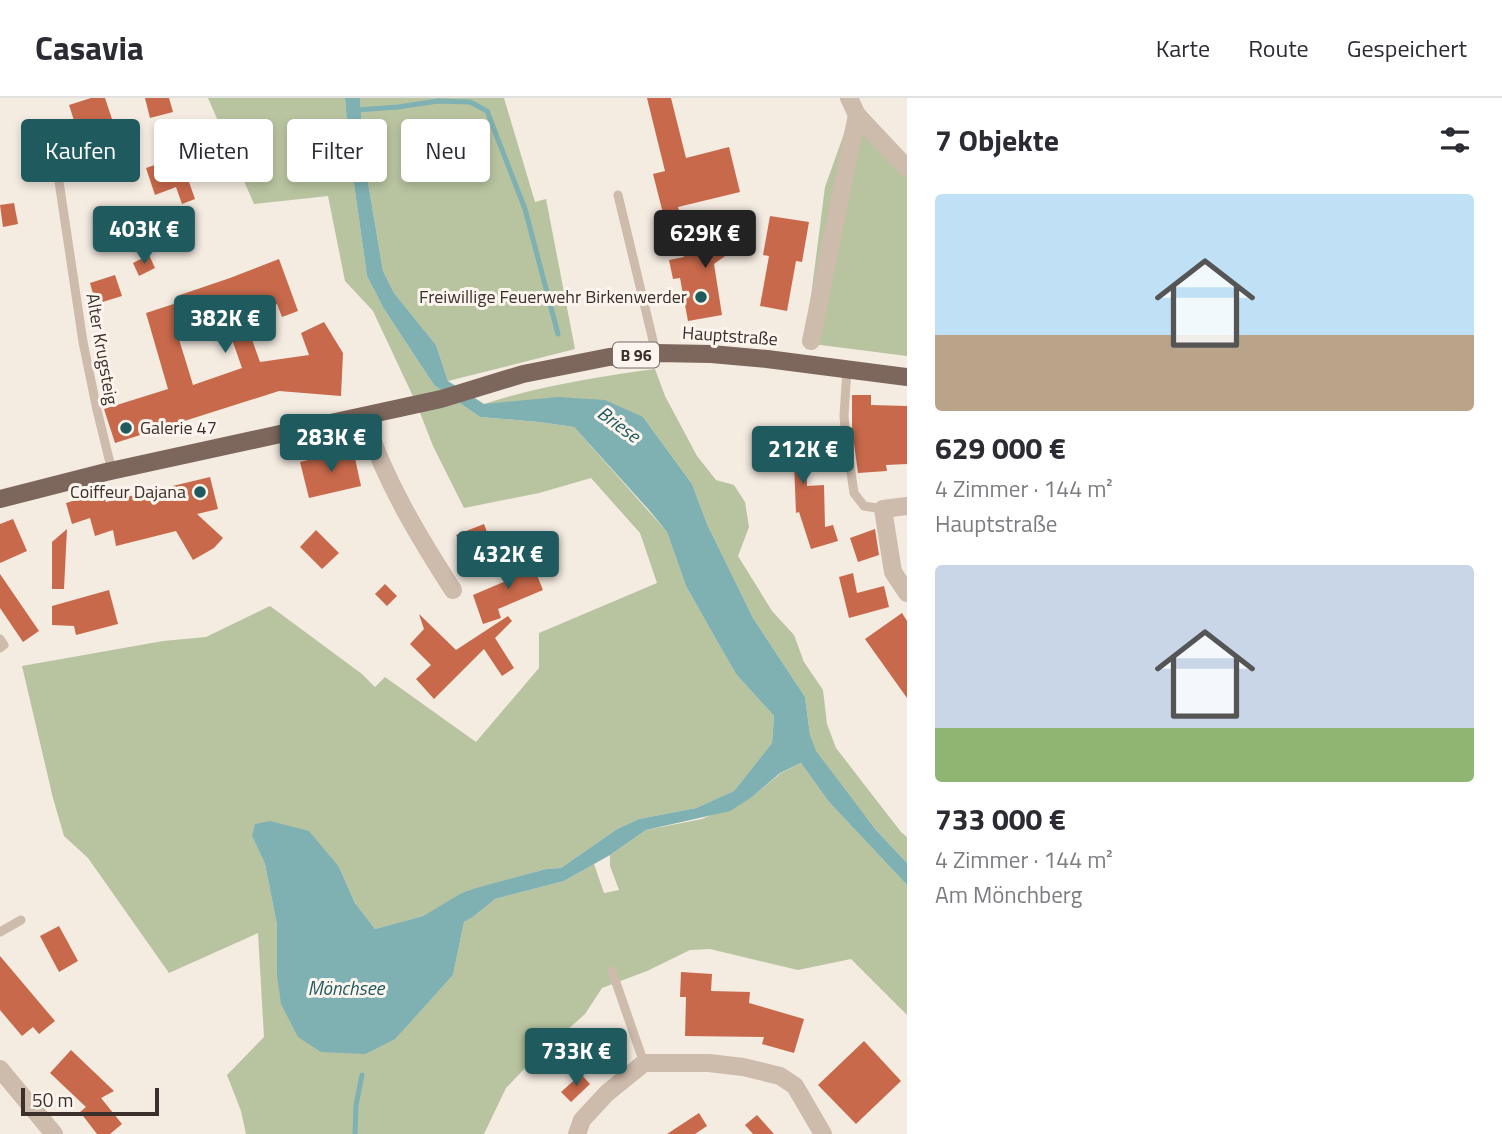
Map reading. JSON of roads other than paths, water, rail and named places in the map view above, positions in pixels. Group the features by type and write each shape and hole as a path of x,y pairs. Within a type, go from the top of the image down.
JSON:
{"main road":[{"name":"Hauptstraße","path":"364,417 441,399 523,374 609,357 656,353 766,359 907,377"},
{"name":"B 96","path":"0,499 112,471 364,417"}],"street":[{"path":"849,98 857,115 907,168"},
{"path":"810,341 857,115"},
{"path":"364,417 375,450 419,538 453,590"},
{"path":"907,506 883,509 907,593"},
{"path":"578,1134 582,1120 607,1093 644,1063 709,1063 743,1067 780,1076 795,1086 823,1134"},
{"path":"0,1069 54,1134"}],"lane":[{"name":"Alter Krugsteig","path":"59,182 83,342 112,471"},
{"path":"618,195 656,353"},
{"path":"847,369 845,427 854,493 864,506 883,509"},
{"path":"0,639 4,645 0,648"},
{"path":"0,932 21,920"},
{"path":"612,971 644,1063"}],"water":[{"path":"345,98 360,98 361,119 347,119"},
{"path":"354,182 368,182 383,271 394,293 436,345 448,381 484,404 558,397 605,400 643,417 692,484 707,524 753,618 805,697 810,735 816,751 876,830 907,863 907,885 829,802 801,763 780,773 752,797 730,811 646,830 610,855 564,881 495,899 464,922 453,975 395,1039 366,1054 321,1052 298,1037 281,1004 277,975 277,925 265,864 252,836 255,824 270,821 309,831 339,867 355,903 375,929 423,916 462,893 476,888 546,869 561,868 617,829 639,819 696,808 734,791 772,743 774,716 736,674 686,586 667,532 649,510 574,427 480,417 434,385 384,309 367,276"}],"waterway":[{"path":"356,110 438,101 470,102 487,111 525,209 558,334"},
{"path":"355,1134 356,1105 362,1075"}],"place":[{"name":"Freiwillige Feuerwehr Birkenwerder","path":"701,297"},
{"name":"Galerie 47","path":"126,428"},
{"name":"Coiffeur Dajana","path":"200,492"}],"water label":[{"name":"Briese","path":"619,424"},
{"name":"Mönchsee","path":"346,988"}]}
